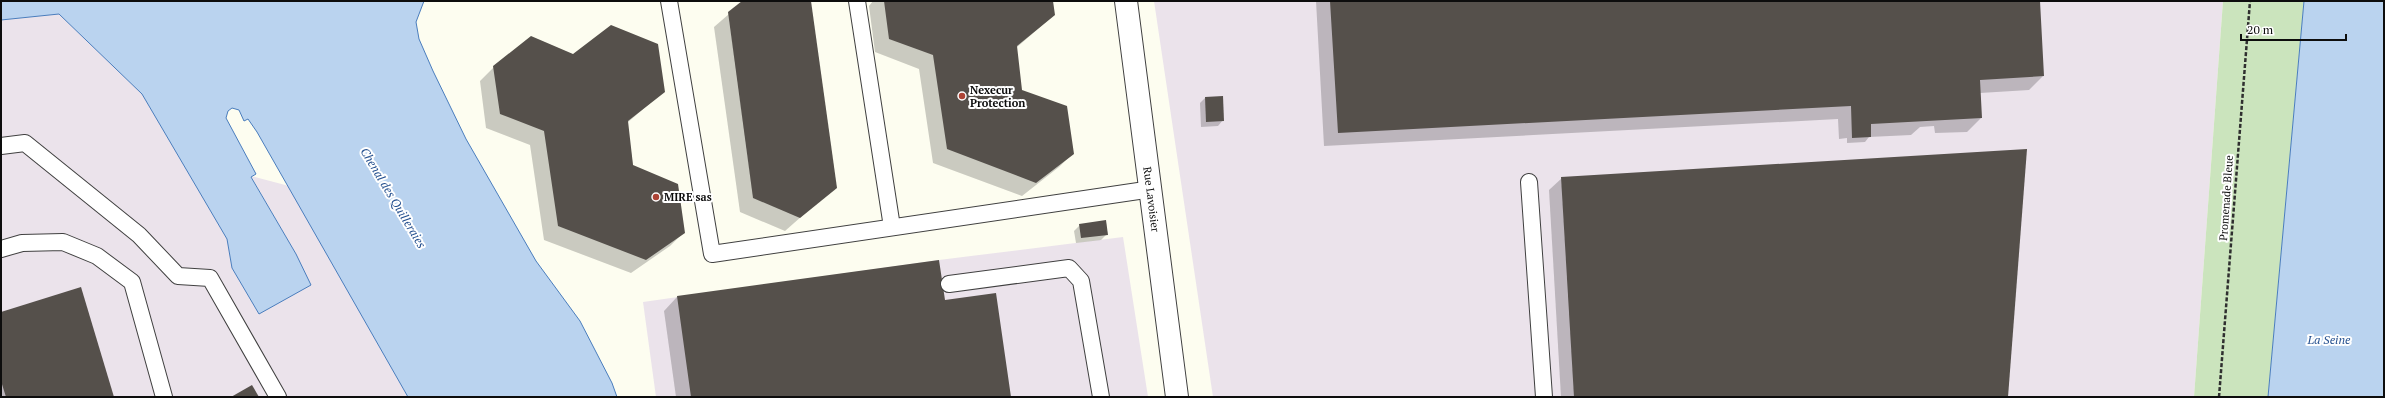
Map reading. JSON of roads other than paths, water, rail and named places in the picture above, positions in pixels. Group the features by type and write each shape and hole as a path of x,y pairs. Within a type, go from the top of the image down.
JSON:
{"street":[{"name":"Rue Lavoisier","path":"1126,1 1152,188 1177,397"}],"lane":[{"path":"669,1 712,254 1152,188"},
{"path":"857,1 892,227"},
{"path":"1,146 26,143 139,235 178,276 210,278 278,397"},
{"path":"1529,182 1544,397"},
{"path":"1,249 22,243 63,242 97,256 132,282 164,397"},
{"path":"949,284 1069,268 1081,281 1101,397"}],"water":[{"name":"Chenal des Quilleraies","path":"1,1 424,1 416,22 419,39 466,139 536,261 580,321 612,383 617,397 408,397 257,132 248,119 244,121 239,110 232,108 228,111 226,118 256,174 251,177 296,254 311,285 259,314 232,268 227,239 142,94 59,14 1,20"},
{"name":"La Seine","path":"2304,1 2384,1 2384,397 2268,397"}],"place":[{"name":"Nexecur Protection","path":"962,96"},
{"name":"MIRE sas","path":"656,197"}]}
